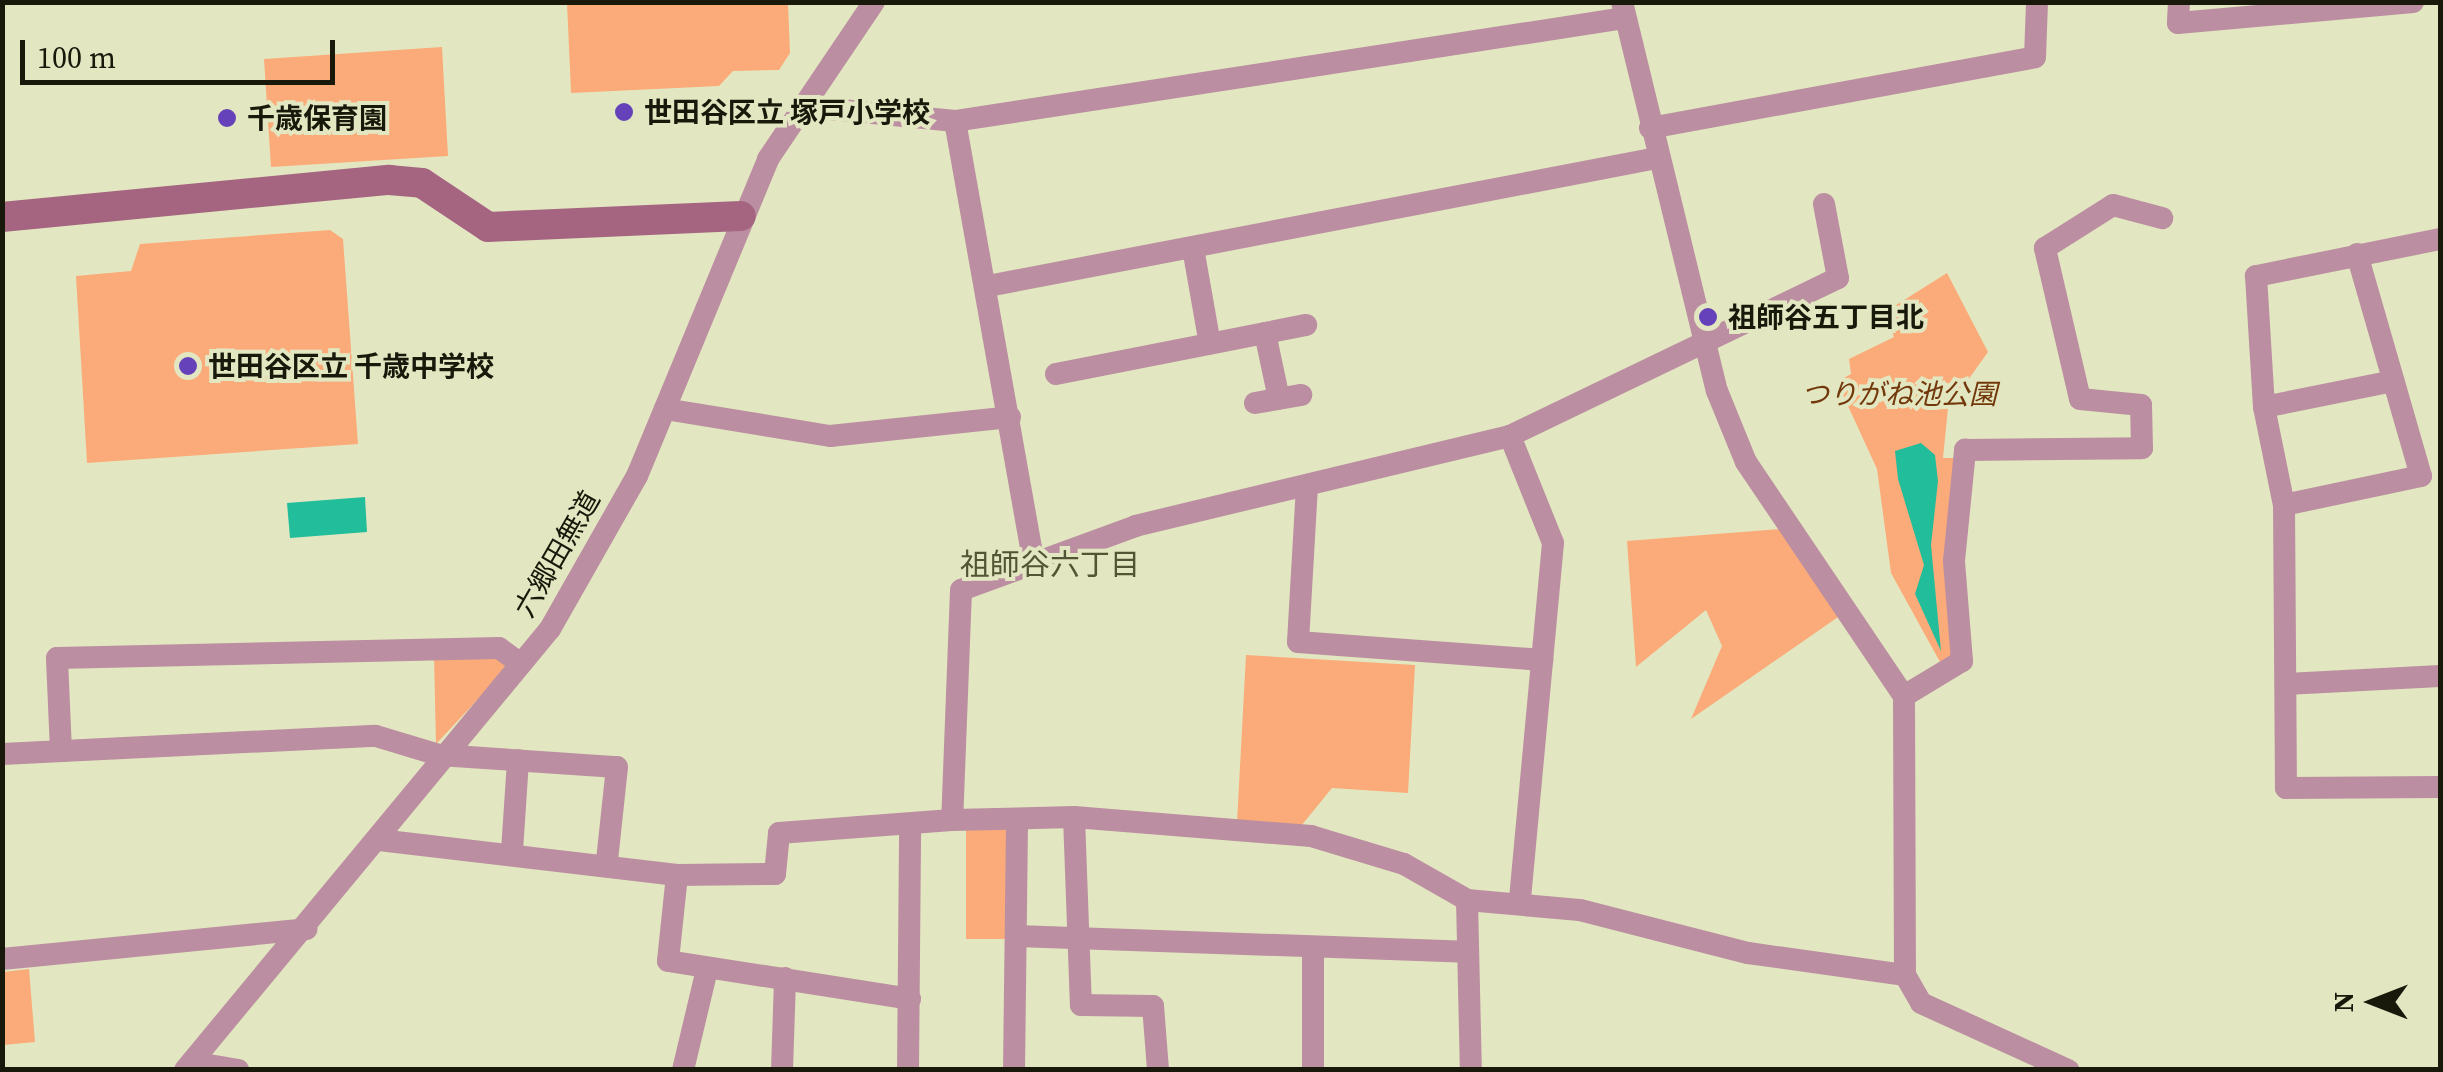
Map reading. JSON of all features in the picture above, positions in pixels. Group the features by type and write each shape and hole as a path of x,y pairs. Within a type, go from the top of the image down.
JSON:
{"street":[{"name":"六郷田無道","path":"189,1066 307,929 439,755 522,664 600,546 665,408 742,216 800,106 874,2"},
{"path":"1650,128 2036,57 2038,2"},
{"path":"2179,2 2178,23 2413,2"},
{"path":"800,106 955,121 1624,10 1704,339 1746,462 1904,696 1905,974 1921,1003 2068,1070"},
{"path":"955,121 988,286 1033,557"},
{"path":"988,286 1657,158"},
{"path":"2,217 390,180 422,184 488,227 742,216"},
{"path":"952,820 961,590 1033,557 1510,436 1704,339 1838,278 1824,204"},
{"path":"1904,696 1962,661 1954,561 1965,450 2142,448 2141,405 2080,400 2044,248 2113,206 2162,218"},
{"path":"2440,239 2256,276 2264,406 2284,506 2286,788 2440,787"},
{"path":"1193,248 1210,344"},
{"path":"2284,506 2420,476 2357,254"},
{"path":"1056,374 1306,325"},
{"path":"1255,404 1290,397 1265,333"},
{"path":"2264,406 2393,381"},
{"path":"665,408 830,436 1010,416"},
{"path":"1510,436 1553,543 1520,901"},
{"path":"1307,486 1298,642 1542,660"},
{"path":"61,751 57,658 499,648 522,664"},
{"path":"2286,684 2440,676"},
{"path":"2,754 376,736 439,755 617,767 607,860"},
{"path":"512,852 518,760"},
{"path":"378,840 607,860 677,874 775,874 779,833 952,820 1074,817 1311,836 1404,864 1467,900 1520,901 1748,952 1905,974"},
{"path":"1074,817 1082,1005 1153,1006 1158,1070"},
{"path":"1014,1070 1016,819"},
{"path":"908,1070 910,824"},
{"path":"677,874 668,962 910,999"},
{"path":"1467,900 1472,1070"},
{"path":"2,959 307,929"},
{"path":"1017,936 1466,952"},
{"path":"1313,948 1313,1070"},
{"path":"683,1070 707,969"},
{"path":"782,1070 785,978"},
{"path":"189,1066 238,1070"}],"green space":[{"path":"567,3 788,3 790,53 779,70 733,71 719,86 571,93"},
{"path":"442,47 448,156 271,167 264,59"},
{"path":"330,230 343,239 358,444 87,463 76,276 131,271 140,244"},
{"name":"つりがね池公園","path":"1947,273 1988,352 1948,408 1943,458 1958,458 1951,656 1940,662 1891,573 1877,469 1837,382 1851,374 1849,359 1894,337 1885,312"},
{"path":"1781,529 1841,615 1691,719 1722,646 1706,610 1636,667 1627,541"},
{"path":"497,653 510,665 436,744 434,656"},
{"path":"1246,655 1415,665 1408,793 1332,788 1301,826 1237,822"},
{"path":"966,827 1007,827 1007,939 966,939"},
{"path":"29,969 35,1042 3,1045 3,972"}],"water":[{"path":"1921,443 1935,455 1938,481 1931,545 1941,651 1915,594 1924,565 1898,479 1895,451"},
{"path":"365,497 367,532 290,538 287,503"}],"place":[{"name":"世田谷区立 塚戸小学校","path":"624,112"},
{"name":"千歳保育園","path":"227,118"},
{"name":"祖師谷五丁目北","path":"1708,317"},
{"name":"世田谷区立 千歳中学校","path":"188,366"}],"district":[{"name":"祖師谷六丁目","path":"1050,565"}]}
